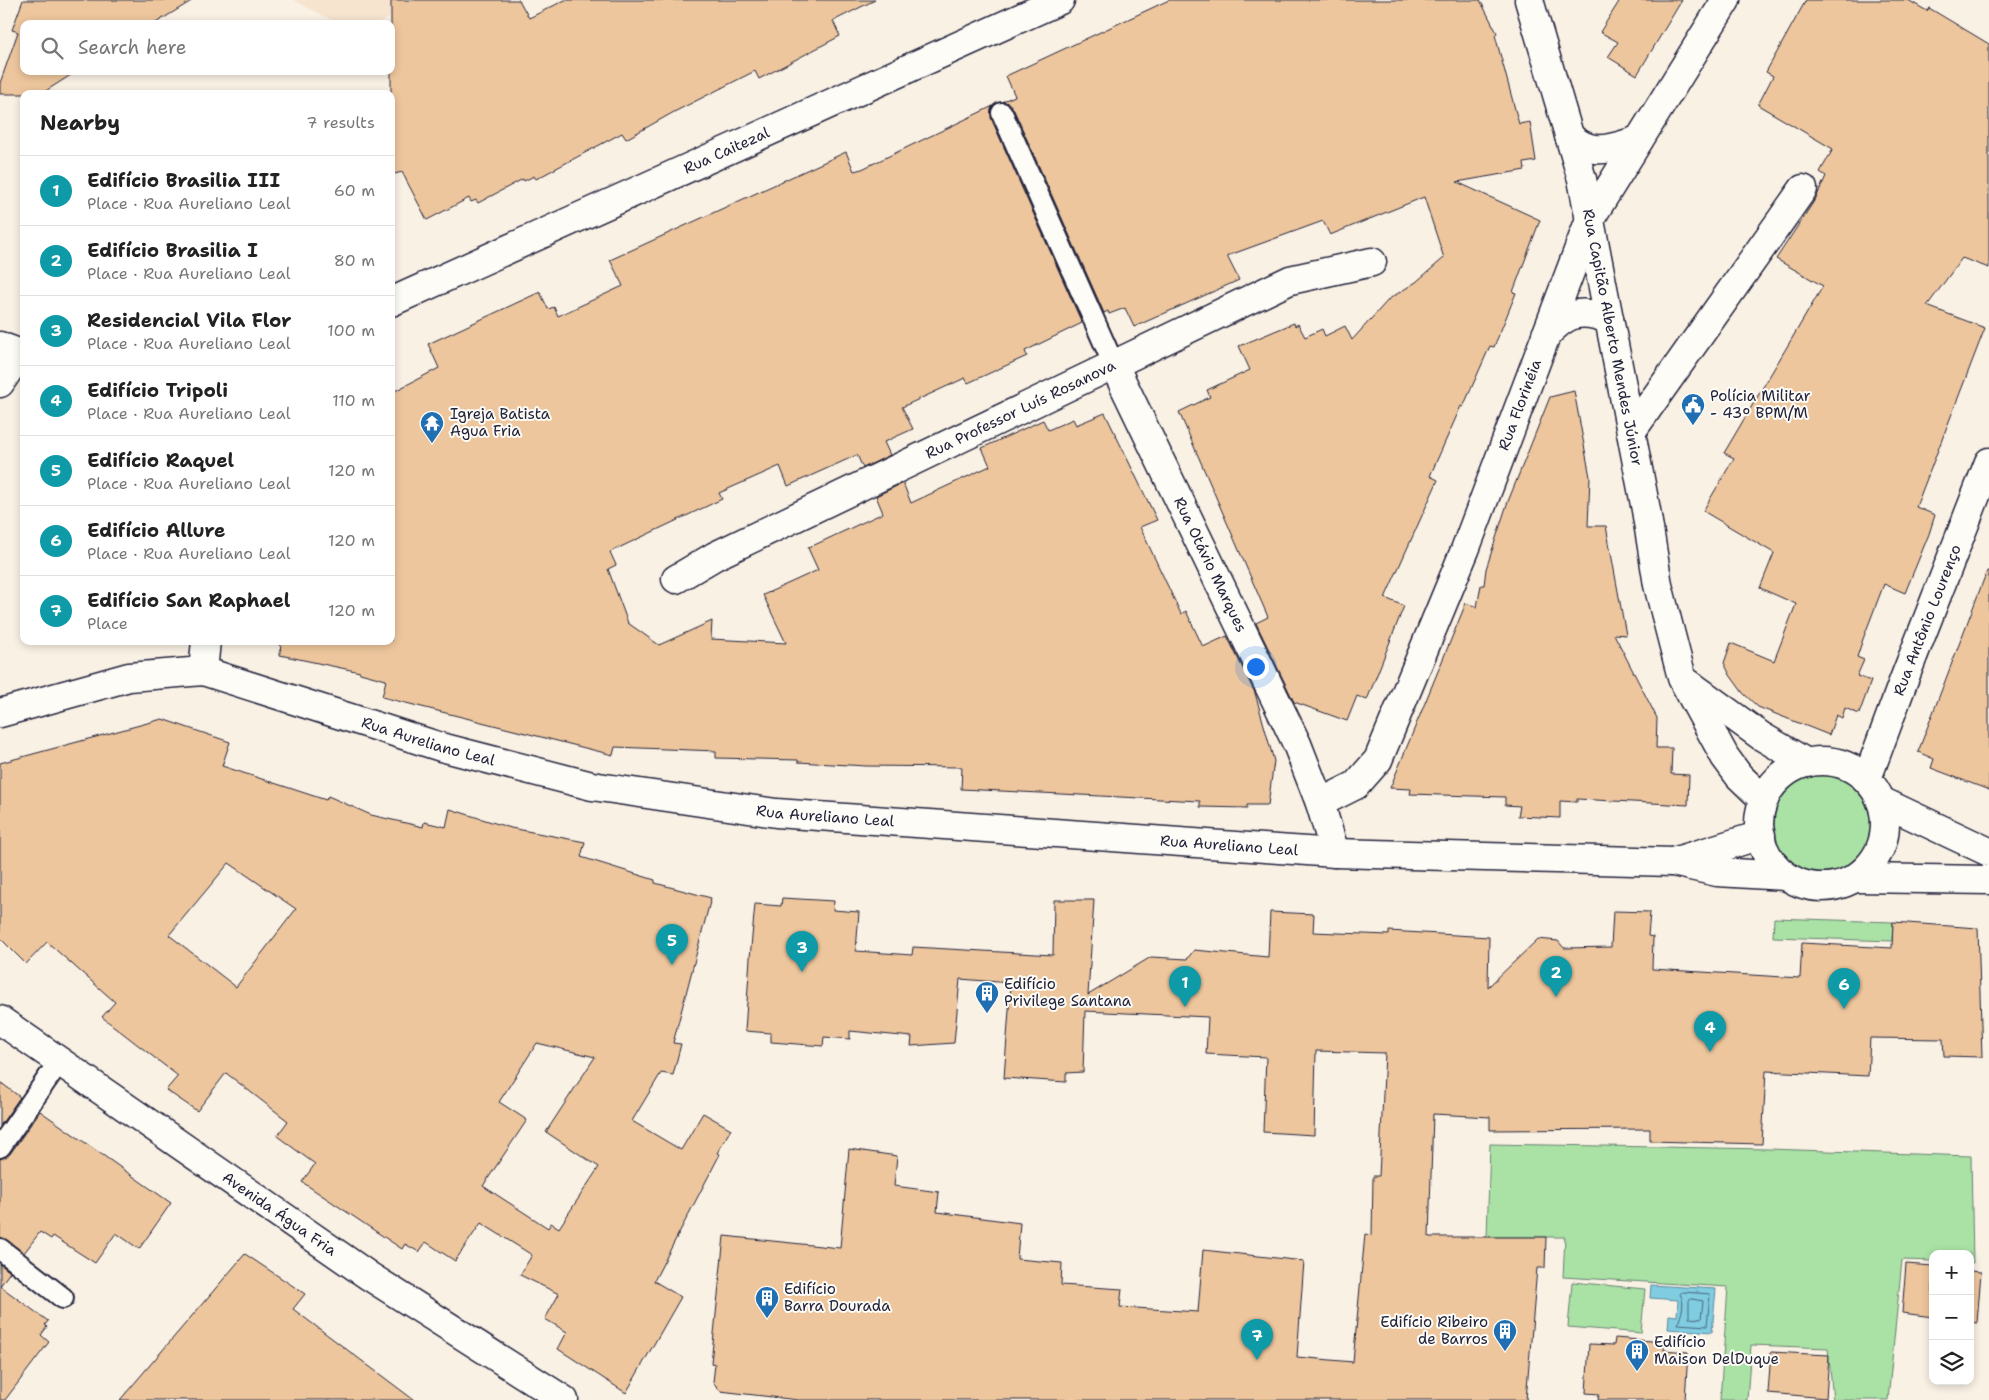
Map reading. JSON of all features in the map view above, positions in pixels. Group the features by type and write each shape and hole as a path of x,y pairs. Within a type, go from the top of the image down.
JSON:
{"street":[{"name":"Rua Caitezal","path":"395,300 1060,0"},
{"name":"Rua Capitão Alberto Mendes Júnior","path":"1529,0 1582,178 1631,432 1658,585 1682,678 1725,757 1739,776 1764,800"},
{"name":"Rua Florinéia","path":"1320,803 1356,785 1378,760 1465,550 1590,219 1726,0"},
{"path":"1569,136 1580,146 1590,150 1602,150 1639,140"},
{"path":"1631,432 1803,188"},
{"name":"Rua Professor Luís Rosanova","path":"676,579 715,556 1113,363 1290,280 1372,262"},
{"path":"1546,335 1570,314 1583,313 1609,319"},
{"path":"0,383 14,351"},
{"name":"Rua Otávio Marques","path":"1113,363 1297,744 1320,803 1335,852"},
{"name":"Rua Antônio Lourenço","path":"1874,791 1890,714 1989,462"},
{"path":"203,671 206,645"},
{"name":"Rua Aureliano Leal","path":"0,714 129,677 203,671 441,747 592,786 776,813 1335,852 1673,862 1717,872 1785,876"},
{"path":"1682,678 1761,736 1807,763"},
{"name":"Rua Aureliano Leal","path":"1874,791 1885,823 1882,844 1872,863 1856,878 1839,885 1820,888 1802,884 1785,876 1773,864 1765,851 1760,836 1760,817 1764,800 1782,777 1807,763 1829,762 1849,767 1874,791 1989,852"},
{"name":"Rua Aureliano Leal","path":"1673,862 1760,836"},
{"name":"Rua Aureliano Leal","path":"1856,878 1989,880"},
{"name":"Avenida Água Fria","path":"0,1020 370,1276 564,1400"}],"lane":[{"path":"1002,113 1113,363"},
{"path":"0,1147 59,1062"},
{"path":"0,1249 63,1298"}],"shaded area":[{"path":"293,0 427,0 384,20 331,20"}],"green space":[{"path":"1823,775 1842,779 1858,789 1868,805 1872,824 1868,843 1858,859 1842,869 1823,873 1804,869 1788,859 1778,843 1774,824 1778,805 1788,789 1804,779"},
{"path":"1774,918 1893,922 1892,941 1773,937"},
{"path":"1490,1144 1769,1149 1971,1156 1973,1250 1929,1250 1929,1261 1902,1260 1888,1400 1833,1400 1828,1348 1751,1345 1747,1400 1720,1400 1728,1287 1563,1277 1565,1237 1487,1237"},
{"path":"1572,1282 1645,1289 1641,1333 1568,1327"}],"water":[{"path":"1651,1285 1716,1289 1712,1332 1668,1329 1669,1315 1677,1316 1678,1300 1650,1298"}],"building":[{"path":"23,0 193,0 160,20 20,20 20,75 71,75 47,90 20,90 20,94 0,94 0,83 18,32 12,30"},
{"path":"391,0 519,0 529,18 565,0 875,0 833,21 840,36 759,79 755,71 674,112 626,139 622,133 536,179 534,176 524,181 523,179 478,203 476,200 471,202 469,198 427,220 402,172 395,174 395,90 391,90 391,75 395,75 395,20 391,20"},
{"path":"1169,0 1480,0 1497,33 1495,35 1519,124 1530,122 1536,161 1524,163 1525,170 1457,182 1540,220 1513,292 1516,293 1494,347 1490,346 1430,476 1438,480 1385,598 1404,606 1367,700 1357,696 1347,721 1294,702 1256,623 1268,617 1179,412 1210,397 1207,390 1250,370 1239,346 1294,323 1295,326 1298,324 1305,337 1322,329 1325,336 1345,326 1352,340 1389,299 1416,282 1444,258 1424,197 1330,235 1323,221 1227,256 1239,280 1134,327 1125,308 1109,314 1108,311 1104,313 1013,108 1003,101 1015,96 1006,76"},
{"path":"1620,0 1682,0 1637,75 1608,57 1618,42 1600,32"},
{"path":"1806,0 1908,0 1927,11 1929,8 1989,44 1989,268 1962,258 1927,306 1985,328 1916,507 1935,515 1929,534 1905,593 1884,584 1857,657 1864,660 1857,676 1871,681 1859,714 1845,708 1842,718 1836,715 1829,735 1758,707 1743,693 1730,675 1724,663 1731,643 1774,661 1796,604 1760,588 1774,553 1703,511 1734,458 1724,453 1823,286 1776,259 1816,198 1826,176 1820,172 1833,149 1758,105 1773,76 1766,72"},
{"path":"993,106 991,118 1082,323 1025,351 1027,356 968,383 965,378 902,407 913,429 884,442 890,455 863,468 857,455 788,486 780,466 719,493 722,499 610,552 616,565 608,569 628,623 659,645 712,621 711,639 786,643 763,595 818,570 808,548 883,513 876,496 903,483 911,503 990,466 982,448 1043,420 1048,430 1073,419 1076,425 1105,413 1157,520 1140,527 1181,614 1186,611 1203,647 1227,636 1255,693 1274,761 1268,805 1247,805 1247,808 1200,807 1200,801 961,789 962,767 866,766 798,762 798,760 716,758 716,751 615,747 613,755 382,697 386,680 360,672 280,655 281,645 395,645 395,391 439,368 428,344 540,292 548,309 554,307 558,316 623,286 610,260 846,152 854,171 862,169"},
{"path":"1574,391 1590,477 1588,526 1606,526 1626,635 1614,634 1657,718 1656,748 1672,748 1671,774 1689,775 1688,805 1577,799 1577,802 1560,801 1560,818 1518,816 1520,806 1505,805 1505,797 1410,794 1411,789 1390,788 1466,603 1477,607 1481,585 1484,585 1486,569 1507,504 1550,397"},
{"path":"1987,571 1989,571 1989,790 1931,768 1934,759 1918,752"},
{"path":"162,719 230,742 222,766 326,800 328,796 371,815 423,827 424,822 446,827 450,809 511,828 585,842 581,857 655,880 655,883 711,898 673,1043 681,1044 673,1075 661,1073 632,1121 681,1150 703,1113 731,1129 717,1153 720,1154 654,1281 681,1297 626,1393 558,1349 567,1332 545,1319 559,1294 520,1275 532,1255 481,1223 455,1261 426,1242 419,1252 405,1244 402,1249 302,1182 315,1164 277,1136 288,1121 226,1073 197,1111 166,1090 178,1076 102,1017 115,1002 47,942 26,964 0,938 0,763","holes":["229,863 296,909 236,987 169,935","537,1043 595,1057 546,1132 599,1167 559,1228 551,1223 548,1228 483,1186 527,1120 499,1102"]},
{"path":"782,898 834,901 833,910 859,912 856,951 912,955 913,947 1053,955 1054,900 1094,900 1088,995 1151,957 1187,959 1194,950 1268,957 1270,912 1314,914 1313,932 1389,935 1389,931 1489,937 1488,987 1538,939 1558,941 1564,948 1611,947 1613,911 1650,912 1648,936 1653,937 1652,969 1800,978 1802,943 1892,948 1893,922 1978,928 1982,1057 1944,1056 1943,1039 1870,1038 1868,1076 1766,1071 1762,1144 1650,1141 1650,1129 1490,1130 1490,1117 1433,1114 1429,1237 1546,1237 1545,1268 1537,1268 1526,1400 798,1400 720,1391 713,1382 715,1364 711,1363 724,1236 840,1248 849,1149 897,1156 894,1186 939,1192 937,1212 1020,1223 1017,1259 1062,1263 1061,1285 1122,1289 1120,1307 1198,1312 1203,1250 1304,1261 1297,1357 1353,1362 1365,1234 1372,1235 1373,1176 1379,1176 1385,1053 1316,1051 1314,1135 1263,1132 1266,1057 1206,1054 1208,1017 1085,1011 1083,1072 1066,1073 1066,1082 1004,1078 1011,983 960,979 954,1043 911,1046 912,1037 850,1031 850,1039 824,1037 823,1046 771,1042 771,1033 745,1031 750,958 755,904 781,906"},
{"path":"0,1082 20,1097 0,1126"},
{"path":"40,1111 171,1203 139,1249 116,1233 95,1263 53,1236 51,1239 40,1232 24,1253 0,1237 0,1159 10,1154"},
{"path":"245,1254 305,1294 293,1309 414,1400 120,1400"},
{"path":"0,1264 10,1272 0,1286"},
{"path":"1906,1264 1929,1266 1929,1316 1902,1313"},
{"path":"1974,1271 1981,1272 1977,1323 1974,1323"},
{"path":"0,1286 48,1321 45,1325 47,1327 41,1335 49,1342 5,1400 0,1400"},
{"name":"Edifício Maison DelDuque","path":"1615,1338 1664,1342 1664,1350 1688,1352 1685,1400 1598,1400 1599,1394 1586,1393 1589,1344 1614,1345"},
{"path":"1771,1352 1829,1355 1826,1398 1768,1393"}],"place":[{"name":"Polícia Militar - 43º BPM/M","path":"1693,426"},
{"name":"Igreja Batista Agua Fria","path":"432,444"},
{"name":"Edifício Raquel","path":"672,965"},
{"name":"Residencial Vila Flor","path":"802,972"},
{"name":"Edifício Brasilia I","path":"1556,997"},
{"name":"Edifício Brasilia III","path":"1185,1007"},
{"name":"Edifício Allure","path":"1844,1009"},
{"name":"Edifício Privilege Santana","path":"987,1014"},
{"name":"Edifício Tripoli","path":"1710,1052"},
{"name":"Edifício Barra Dourada","path":"767,1319"},
{"name":"Edifício Ribeiro de Barros","path":"1505,1352"},
{"name":"Edifício San Raphael","path":"1257,1360"},
{"name":"Edifício Maison DelDuque","path":"1637,1372"}]}
